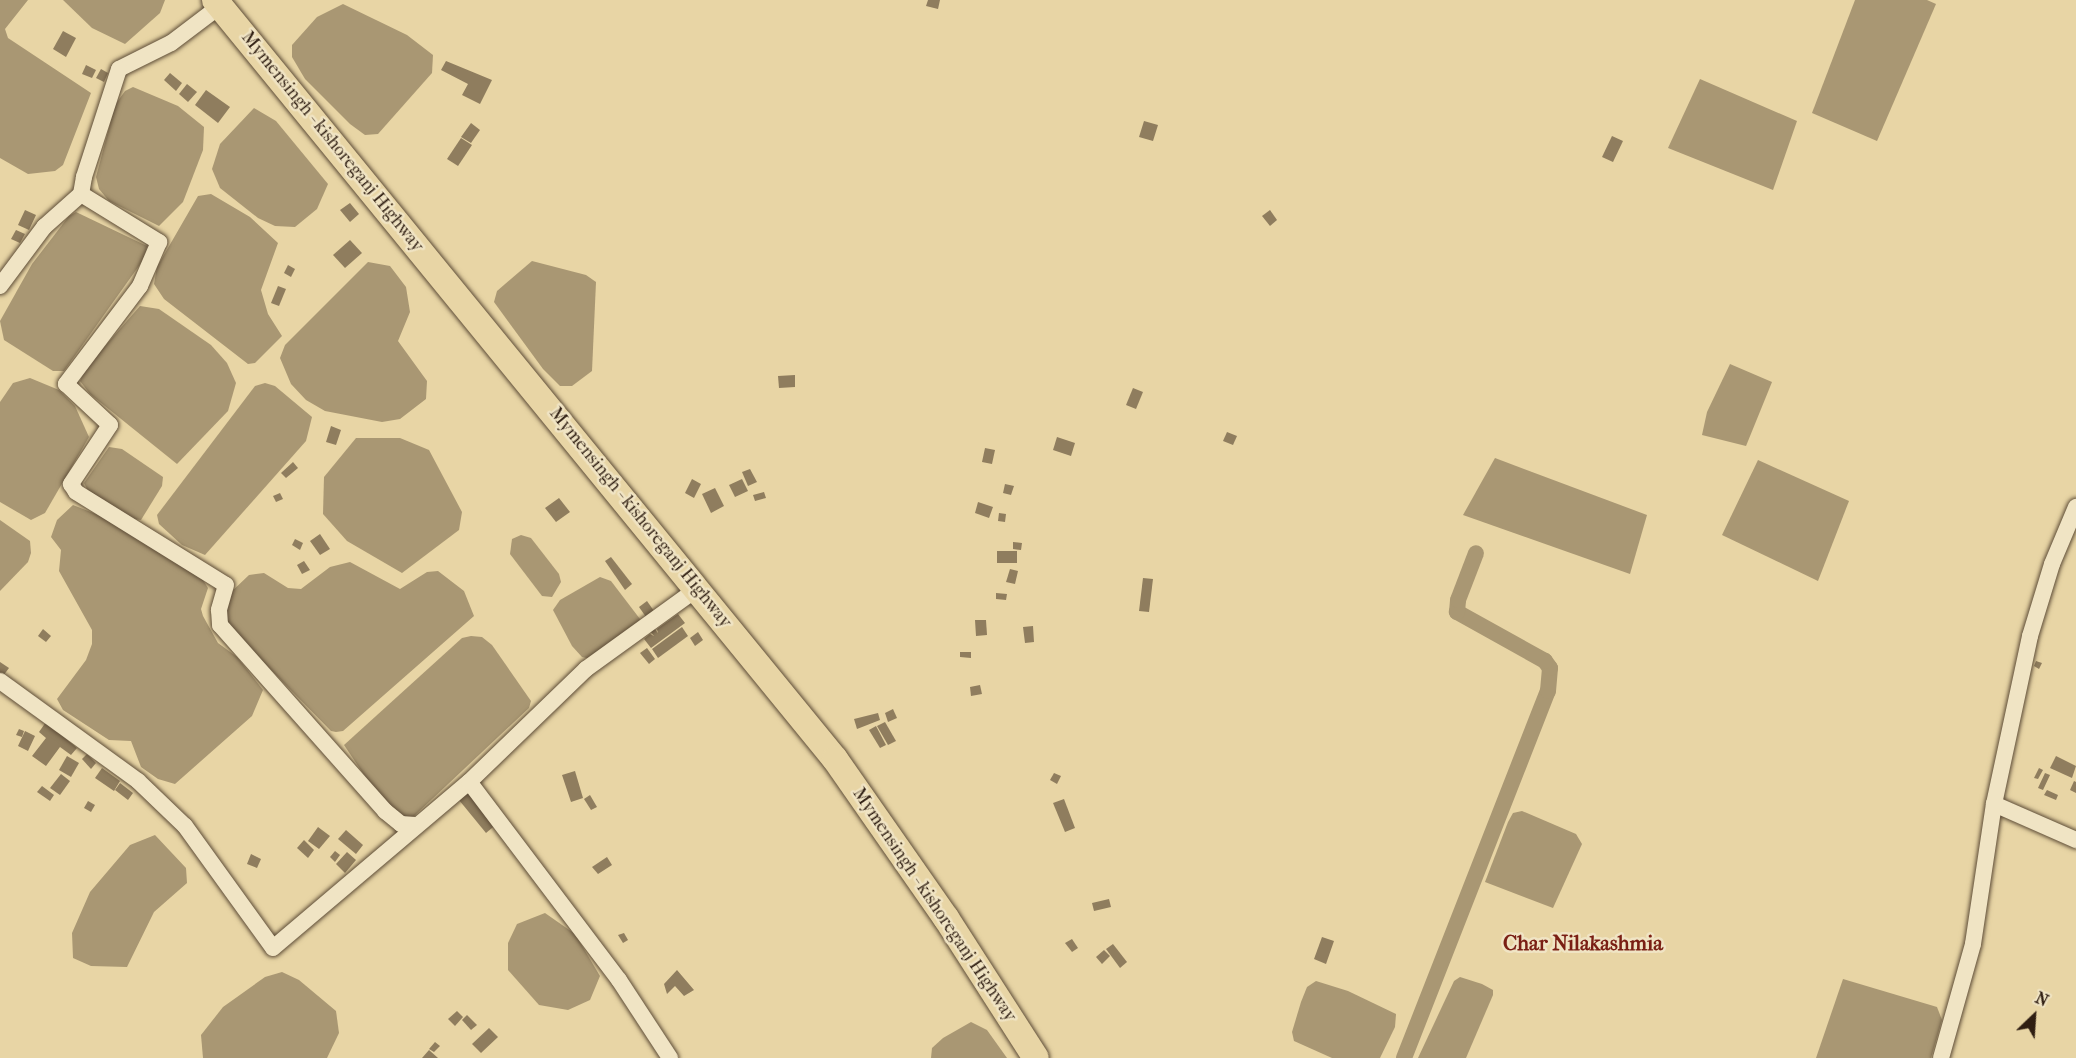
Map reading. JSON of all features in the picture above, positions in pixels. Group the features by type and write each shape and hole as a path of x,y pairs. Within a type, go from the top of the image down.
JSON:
{"main road":[{"name":"Mymensingh - kishoreganj Highway","path":"218,3 835,759 946,918 1036,1058"}],"street":[{"path":"0,286 44,227 81,194 119,69 171,43 218,3"},
{"path":"81,194 159,242 140,286 66,384 110,425 71,484 75,492 226,585 219,610 220,625 385,811 401,824 415,825"},
{"path":"1941,1058 1973,944 1994,804 2030,636 2052,564 2076,507"},
{"path":"0,681 138,782 185,826 273,948 415,825 469,782 586,669 697,589"},
{"path":"469,782 619,980 670,1058"},
{"path":"1994,804 2076,840"}],"shaded area":[{"path":"0,0 28,0 5,29 8,38 91,93 63,165 55,171 28,174 0,158"},
{"path":"63,0 165,0 160,13 125,44 92,28"},
{"path":"1855,0 1927,0 1936,4 1877,141 1812,113"},
{"path":"343,4 407,35 433,55 432,73 378,134 365,135 350,124 305,79 292,57 292,45 317,17"},
{"path":"1700,79 1797,121 1773,190 1668,148"},
{"path":"133,87 178,106 204,127 203,150 183,202 159,226 109,201 99,189 96,177 115,105 125,91"},
{"path":"254,108 276,121 328,184 317,209 295,227 275,226 258,218 220,188 212,169 220,144"},
{"path":"211,194 250,217 278,243 261,290 268,314 282,336 255,363 248,364 164,299 154,284 157,267 198,196"},
{"path":"76,212 147,246 146,256 64,371 53,371 4,340 0,321 32,264 69,216"},
{"path":"532,261 586,275 596,282 592,371 572,386 560,386 543,369 494,302 497,291"},
{"path":"368,262 390,266 406,287 410,312 398,341 427,381 426,399 400,419 382,422 325,411 306,400 291,384 280,358 285,345"},
{"path":"140,306 159,309 211,345 227,363 236,383 228,411 177,464 90,394 80,381 85,369"},
{"path":"1730,364 1772,382 1746,446 1702,435 1707,412"},
{"path":"30,378 59,390 75,406 89,437 45,513 31,520 0,502 0,402 13,383"},
{"path":"265,383 275,386 312,417 306,441 205,555 182,545 159,524 157,515 255,386"},
{"path":"356,438 400,438 429,450 462,512 459,530 402,573 347,541 323,514 324,477"},
{"path":"109,447 122,449 163,477 162,486 141,520 134,519 88,491 84,483"},
{"path":"1495,458 1647,515 1630,574 1463,515"},
{"path":"1758,460 1849,501 1818,581 1722,535"},
{"path":"73,505 106,518 203,580 208,588 201,609 203,616 218,643 237,657 263,690 252,716 175,784 158,779 141,767 131,741 109,740 63,710 57,699 86,660 92,644 92,630 59,571 61,550 51,537 57,520"},
{"path":"0,520 30,541 31,553 28,562 0,591"},
{"path":"521,535 531,538 559,574 561,582 552,597 542,596 510,554 512,539"},
{"path":"350,562 400,589 427,572 438,571 464,591 474,616 343,731 336,732 331,731 224,622 228,595 249,575 264,573 288,588 301,589 330,567"},
{"path":"600,577 611,581 640,619 637,630 591,659 582,657 572,646 553,610 560,600"},
{"path":"482,637 492,645 531,701 529,708 413,817 401,817 383,803 344,745 462,638"},
{"path":"1522,811 1576,834 1582,844 1553,908 1485,882 1508,822 1513,813"},
{"path":"155,835 186,868 187,883 154,912 127,967 91,966 73,958 72,933 90,892 130,845"},
{"path":"545,913 575,934 600,976 590,1000 568,1010 539,1005 508,970 508,943 517,924"},
{"path":"282,972 299,980 336,1011 339,1033 327,1058 203,1058 201,1035 223,1007 265,977"},
{"path":"1460,977 1493,990 1493,995 1466,1058 1418,1058 1454,981"},
{"path":"1843,979 1937,1007 1942,1020 1931,1058 1816,1058"},
{"path":"1316,981 1348,991 1396,1014 1395,1027 1380,1058 1332,1058 1294,1041 1292,1032 1301,1002 1307,987"},
{"path":"971,1022 987,1030 1007,1058 931,1058 932,1048 943,1038"}],"building":[{"path":"928,0 940,0 938,9 926,6"},
{"path":"63,31 76,38 66,57 53,49"},
{"path":"446,61 492,80 480,104 462,95 468,84 441,70"},
{"path":"86,65 96,70 92,78 82,74"},
{"path":"101,69 108,73 104,82 96,78"},
{"path":"170,73 182,83 176,91 164,80"},
{"path":"187,84 197,92 188,102 179,94"},
{"path":"206,90 230,107 218,123 195,105"},
{"path":"1144,121 1158,125 1153,141 1139,137"},
{"path":"471,123 480,130 471,143 461,137"},
{"path":"1612,136 1623,141 1613,162 1602,157"},
{"path":"461,138 472,145 458,166 447,159"},
{"path":"350,203 359,214 350,222 340,210"},
{"path":"25,210 36,215 29,230 18,225"},
{"path":"1270,210 1277,220 1270,226 1262,216"},
{"path":"16,230 25,234 20,243 11,239"},
{"path":"350,240 362,253 345,268 333,255"},
{"path":"288,265 295,269 291,277 284,273"},
{"path":"278,286 286,289 279,306 271,303"},
{"path":"795,375 795,387 779,388 778,376"},
{"path":"1133,388 1143,392 1136,409 1126,405"},
{"path":"331,426 341,430 336,445 326,442"},
{"path":"1227,432 1237,436 1233,445 1223,441"},
{"path":"1057,437 1075,443 1071,456 1053,450"},
{"path":"985,448 995,450 992,464 982,462"},
{"path":"293,462 298,468 286,478 281,473"},
{"path":"750,469 757,482 748,486 742,472"},
{"path":"692,479 701,484 694,498 685,493"},
{"path":"742,479 748,491 735,497 729,485"},
{"path":"1005,484 1014,486 1011,495 1003,493"},
{"path":"715,488 724,506 711,513 702,494"},
{"path":"764,492 766,498 755,501 753,495"},
{"path":"280,493 283,499 276,502 273,496"},
{"path":"559,498 570,512 556,522 545,508"},
{"path":"978,502 993,507 989,518 975,513"},
{"path":"999,513 1006,514 1005,522 998,521"},
{"path":"320,534 330,549 320,555 310,541"},
{"path":"295,539 303,543 300,550 292,545"},
{"path":"1013,542 1022,543 1021,550 1013,549"},
{"path":"997,551 1017,551 1017,563 997,563"},
{"path":"611,557 632,584 625,590 605,561"},
{"path":"304,561 310,570 302,574 297,565"},
{"path":"1010,569 1018,571 1015,584 1006,582"},
{"path":"1143,578 1153,579 1149,612 1139,611"},
{"path":"996,593 1007,594 1006,600 996,599"},
{"path":"647,601 654,611 646,617 639,607"},
{"path":"678,614 685,623 651,648 644,639 650,634 654,636 650,631 654,628 658,633 657,629"},
{"path":"975,620 986,620 987,635 976,636"},
{"path":"1033,626 1034,642 1025,643 1023,627"},
{"path":"682,627 688,636 658,658 652,649"},
{"path":"43,629 51,636 46,642 38,636"},
{"path":"698,632 703,640 695,646 690,638"},
{"path":"647,648 655,659 649,664 640,653"},
{"path":"960,652 971,652 971,658 960,657"},
{"path":"2036,661 2042,663 2039,669 2034,666"},
{"path":"0,662 9,668 3,676 0,674"},
{"path":"980,685 982,694 971,696 970,687"},
{"path":"893,709 897,718 888,722 885,713"},
{"path":"878,713 880,720 857,729 854,719"},
{"path":"46,722 77,748 71,755 60,747 46,766 32,756 46,738 39,732"},
{"path":"885,722 896,741 888,745 877,726"},
{"path":"876,726 886,745 880,748 869,730"},
{"path":"19,729 24,731 22,737 16,735"},
{"path":"25,731 35,736 28,751 18,746"},
{"path":"87,754 96,763 91,769 82,759"},
{"path":"67,756 79,763 71,777 59,770"},
{"path":"2056,756 2076,766 2072,778 2050,768"},
{"path":"102,768 120,781 114,791 95,778"},
{"path":"2039,768 2043,770 2038,779 2034,778"},
{"path":"575,771 583,798 571,802 562,775"},
{"path":"1054,773 1061,776 1057,784 1050,780"},
{"path":"2045,773 2050,775 2043,790 2038,788"},
{"path":"61,774 70,781 60,795 50,788"},
{"path":"2074,781 2076,782 2076,793 2070,790"},
{"path":"120,783 133,793 128,800 115,790"},
{"path":"42,786 54,795 50,801 37,792"},
{"path":"471,790 498,823 486,833 459,800"},
{"path":"2047,790 2058,795 2056,800 2044,795"},
{"path":"590,795 597,807 591,810 584,799"},
{"path":"1064,799 1075,828 1065,832 1053,803"},
{"path":"88,801 95,805 91,812 84,808"},
{"path":"318,827 330,836 319,849 308,841"},
{"path":"346,830 363,845 356,854 338,839"},
{"path":"304,840 314,850 308,858 297,848"},
{"path":"335,851 340,855 335,862 330,857"},
{"path":"347,852 356,860 345,873 336,864"},
{"path":"251,854 261,859 257,868 247,864"},
{"path":"607,857 612,865 598,874 592,867"},
{"path":"1109,899 1111,907 1094,911 1092,903"},
{"path":"624,933 628,940 623,943 618,935"},
{"path":"1322,937 1334,941 1326,964 1314,959"},
{"path":"1072,939 1078,948 1072,952 1065,943"},
{"path":"1113,944 1127,962 1120,968 1106,949"},
{"path":"1104,950 1110,956 1102,964 1096,957"},
{"path":"677,970 694,990 684,996 675,986 667,994 664,984"},
{"path":"457,1011 463,1017 455,1026 448,1019"},
{"path":"467,1015 477,1025 471,1030 462,1020"},
{"path":"489,1028 498,1037 481,1053 472,1044"},
{"path":"435,1042 440,1046 434,1052 429,1049"},
{"path":"429,1050 438,1058 422,1058"}],"waterway":[{"path":"1404,1058 1548,691 1550,668 1545,661 1457,612 1458,600 1476,553"}],"district":[{"name":"Char Nilakashmia","path":"1583,943"}]}
